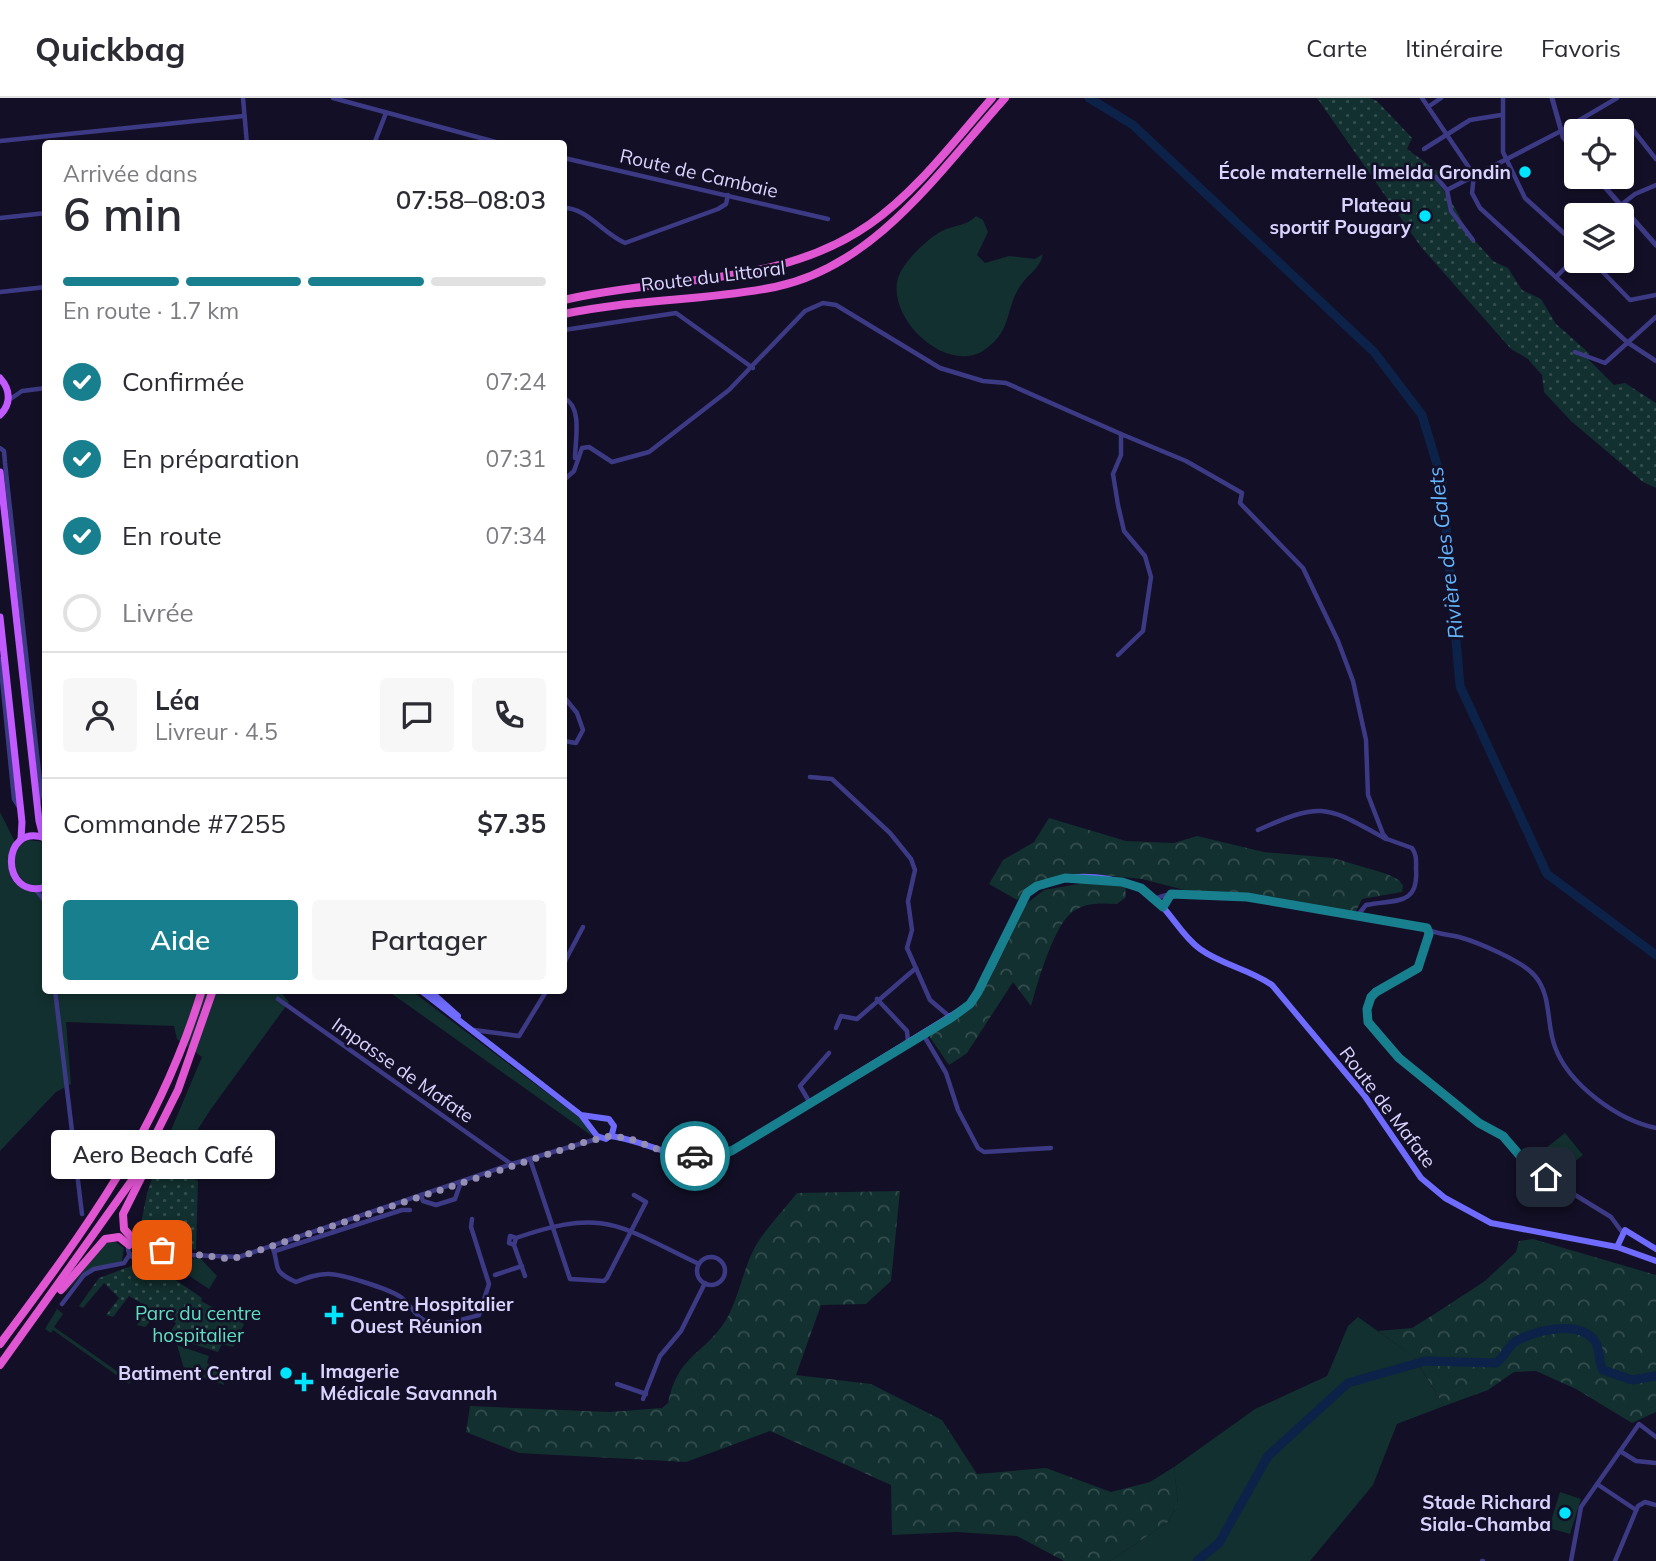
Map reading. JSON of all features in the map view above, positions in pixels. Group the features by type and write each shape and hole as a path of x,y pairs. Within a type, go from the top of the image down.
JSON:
{"highway":[{"name":"Route du Littoral","path":"567,300 747,272 803,259 841,242 872,223 917,182 992,98"},
{"name":"Route du Littoral","path":"567,313 628,303 738,292 801,279 858,251 884,230 1005,98"},
{"path":"192,1024 196,994"},
{"path":"0,1344 103,1203 135,1150 175,1069 201,994"},
{"path":"0,1365 135,1176 178,1090 214,994"},
{"path":"131,1246 124,1229 123,1214 188,1081 215,994"},
{"path":"48,1306 113,1217 157,1148"},
{"path":"0,1365 100,1242 112,1236 122,1238 131,1246"}],"main road":[{"path":"0,379 7,388 8,400 0,415"},
{"path":"0,472 37,805 42,829"},
{"path":"0,617 21,839"},
{"path":"42,838 21,839 9,851 7,868 15,882 36,890 42,888"},
{"name":"Route de Mafate","path":"610,1136 628,1138 657,1149 712,1159 733,1150 970,1004 1020,905 1033,888 1065,878 1104,880 1135,885 1163,907 1198,948 1255,974 1280,994 1364,1095 1421,1178 1445,1198 1491,1223 1618,1247 1656,1261"},
{"path":"425,994 581,1115 600,1138 610,1136 614,1126 608,1119 581,1115"},
{"path":"433,994 471,1029"},
{"path":"594,1130 600,1118"},
{"name":"Route de Mafate","path":"614,1126 628,1138"},
{"name":"Route de Mafate","path":"1622,1233 1630,1231 1656,1250"},
{"path":"1618,1247 1622,1233"}],"street":[{"path":"243,98 247,140"},
{"path":"334,98 489,140"},
{"path":"1422,98 1474,175 1474,201 1627,342 1656,361"},
{"path":"1428,107 1441,98"},
{"path":"1503,98 1501,115 1506,159 1525,198 1564,233"},
{"path":"1552,98 1564,136"},
{"path":"1447,190 1618,98"},
{"path":"376,140 386,113"},
{"path":"1424,149 1445,133 1470,120 1501,115"},
{"path":"0,141 244,116"},
{"path":"1634,131 1656,159"},
{"name":"Route de Cambaie","path":"567,159 828,219"},
{"path":"1436,177 1447,190 1451,211 1473,240"},
{"path":"1622,203 1656,185"},
{"path":"1607,189 1619,203"},
{"path":"567,209 583,212 598,228 625,243 718,209 726,204 728,195"},
{"path":"0,218 42,213"},
{"path":"1634,220 1656,245"},
{"path":"1556,277 1564,269"},
{"path":"1604,273 1630,300 1656,295"},
{"path":"0,292 42,287"},
{"path":"567,478 575,471 582,448 589,447 612,462 649,452 702,413 753,368 788,326 805,311 830,303 890,335 940,368 983,381 1006,383 1186,461 1242,493 1240,503 1303,568 1338,641 1353,681 1366,740 1367,788 1387,839"},
{"path":"567,330 676,313 753,368"},
{"path":"1575,352 1605,363 1656,317"},
{"path":"7,388 22,391 42,388"},
{"path":"8,400 22,391"},
{"path":"567,400 572,404 576,417 575,471"},
{"path":"1118,655 1143,631 1150,572 1145,556 1128,539 1118,505 1113,474 1122,455 1121,434"},
{"path":"0,448 4,451 40,781 41,797 37,805"},
{"path":"0,659 14,799 20,808"},
{"path":"567,701 577,713 583,730 576,743 567,742"},
{"path":"810,777 832,779 890,834 911,859 915,870 908,901 912,930 907,947 930,1000 951,1018"},
{"path":"1258,830 1300,813 1332,810 1415,852 1417,886 1403,900 1366,905 1357,916"},
{"path":"36,890 42,898"},
{"path":"1163,907 1171,894"},
{"path":"1156,900 1171,894 1247,897 1424,927 1429,932 1464,939 1532,973 1542,988 1548,1005 1556,1050 1571,1076 1604,1104 1640,1124 1656,1128"},
{"path":"567,956 583,927"},
{"name":"Route de Mafate","path":"1429,932 1418,968 1371,997 1367,1009 1368,1022 1399,1058 1479,1123 1503,1136 1521,1157 1546,1177 1611,1217 1618,1223 1622,1233"},
{"path":"836,1028 841,1016 856,1019 916,968"},
{"path":"55,994 82,1214"},
{"path":"471,1029 519,1036 545,994"},
{"name":"Impasse de Mafate","path":"278,999 512,1164"},
{"path":"877,999 906,1031 908,1043"},
{"path":"923,1034 946,1073 958,1110 978,1148 984,1152 1051,1149"},
{"path":"810,1103 800,1086 829,1053"},
{"path":"585,1142 594,1130"},
{"path":"308,1237 461,1181 600,1138"},
{"path":"530,1158 570,1279 604,1281 607,1278 646,1202 634,1195"},
{"path":"421,1195 423,1201 436,1205 455,1199 461,1181"},
{"path":"62,1304 83,1275 93,1269 124,1264 131,1246 145,1237 152,1247 181,1254 230,1259 402,1210 410,1210"},
{"path":"274,1248 273,1261 280,1275 296,1282 313,1275 335,1274 399,1296 419,1318 444,1324 479,1315 489,1284 471,1227 472,1219"},
{"path":"525,1276 514,1245 516,1238 553,1225 595,1220 631,1232 699,1264"},
{"path":"131,1246 137,1259 143,1259 150,1254 152,1247"},
{"path":"713,1257 724,1268 718,1282 705,1283 699,1277 699,1264 713,1257"},
{"path":"495,1275 522,1266"},
{"path":"617,1384 645,1396 660,1356 681,1331 705,1283"},
{"path":"1571,1561 1577,1517 1597,1484 1639,1424 1656,1437"},
{"path":"1620,1451 1636,1461 1656,1463"},
{"path":"1597,1484 1636,1510"},
{"path":"1615,1561 1636,1510 1645,1503 1656,1506"}],"green space":[{"path":"1317,98 1369,98 1377,101 1412,138 1407,149 1440,173 1436,180 1469,234 1493,261 1508,268 1522,290 1541,299 1556,324 1589,353 1588,359 1614,385 1625,383 1656,403 1656,488 1643,482 1571,421 1544,392 1542,375 1528,359 1511,349 1421,247"},
{"path":"976,216 983,220 988,232 977,255 985,263 1009,256 1035,259 1043,254 1039,265 1019,288 1001,334 987,348 972,355 956,356 939,350 911,327 897,294 898,278 910,258 930,239 942,231 969,222"},
{"path":"0,812 17,846 28,840 42,842 42,994 282,994 289,1002 211,1109 174,1166 160,1156 202,1057 177,1039 174,1026 66,1022 71,1084 56,1092 0,1151"},
{"path":"1049,818 1126,841 1174,843 1197,836 1264,852 1333,858 1387,874 1399,880 1403,886 1402,892 1362,899 1355,913 1255,895 1196,893 1142,879 1112,876 1056,882 1031,889 1017,900 989,884 1003,860 1034,842"},
{"path":"1084,883 1125,884 1126,897 1117,904 1086,905 1070,914 1057,932 1031,1006 1013,982 967,1053 949,1065 929,1036 973,1003 1021,908 1044,890"},
{"path":"392,994 416,994 584,1121 592,1136"},
{"path":"1565,1133 1583,1155 1564,1170 1546,1148"},
{"path":"160,1156 198,1181 196,1250 163,1244 140,1229 147,1193"},
{"path":"900,1191 891,1281 866,1304 821,1305 796,1375 871,1384 942,1420 977,1474 1046,1468 1111,1492 1150,1482 1174,1467 1178,1504 1168,1522 1110,1561 1064,1561 1017,1536 957,1532 892,1535 891,1485 770,1431 686,1462 519,1453 466,1432 470,1406 610,1412 662,1408 668,1403 672,1387 685,1364 718,1332 726,1320 754,1249 797,1193"},
{"path":"1533,1239 1656,1275 1656,1412 1632,1423 1576,1389 1536,1371 1514,1372 1488,1390 1444,1406 1415,1358 1378,1331 1412,1328 1485,1281 1516,1252 1519,1241"},
{"path":"114,1241 124,1248 122,1261 84,1272 66,1292 64,1290 104,1244"},
{"path":"157,1255 201,1259 217,1276 209,1289 179,1269 175,1273 157,1260"},
{"name":"Parc du centre hospitalier","path":"134,1265 153,1269 170,1277 202,1298 201,1301 244,1324 233,1347 222,1344 218,1352 168,1336 176,1323 158,1313 145,1327 137,1325 148,1307 129,1296 113,1317 106,1315 119,1298 104,1283 83,1308 79,1306 99,1278"},
{"path":"57,1309 63,1314 54,1327 131,1381 129,1384 53,1330 51,1333 45,1329"},
{"path":"1358,1317 1414,1357 1444,1406 1397,1424 1373,1485 1310,1561 1110,1561 1168,1522 1178,1504 1174,1467 1255,1409 1327,1376 1348,1326"},
{"path":"177,1345 209,1356 207,1363 222,1373 224,1385 203,1377 206,1371 196,1367 185,1372"},
{"name":"Stade Richard Siala-Chamba","path":"1560,1492 1581,1499 1570,1534 1549,1528"}],"waterway":[{"name":"Rivière des Galets","path":"1089,98 1133,125 1374,352 1422,415 1442,481 1460,686 1547,874 1656,955"},
{"path":"1197,1561 1219,1543 1268,1456 1348,1383 1425,1361 1496,1363 1518,1340 1558,1329 1579,1330 1594,1340 1603,1370 1632,1380 1656,1376"}],"way so far":[{"path":"162,1250 230,1259 239,1257 512,1164 610,1136 628,1138 657,1149 695,1156"}],"place":[{"name":"École maternelle Imelda Grondin","path":"1525,172"},
{"name":"Plateau sportif Pougary","path":"1425,216"},
{"name":"Aero Beach Café","path":"162,1250"},
{"name":"Centre Hospitalier Ouest Réunion","path":"334,1315"},
{"name":"Batiment Central","path":"286,1373"},
{"name":"Imagerie Médicale Savannah","path":"304,1382"},
{"name":"Stade Richard Siala-Chamba","path":"1565,1513"}],"route":[{"path":"695,1156 712,1159 733,1150 970,1004 992,967 1029,890 1065,878 1135,885 1163,907 1171,894 1247,897 1427,928 1429,934 1419,965 1412,973 1371,997 1368,1022 1399,1058 1479,1123 1503,1136 1521,1157 1546,1177"}]}
